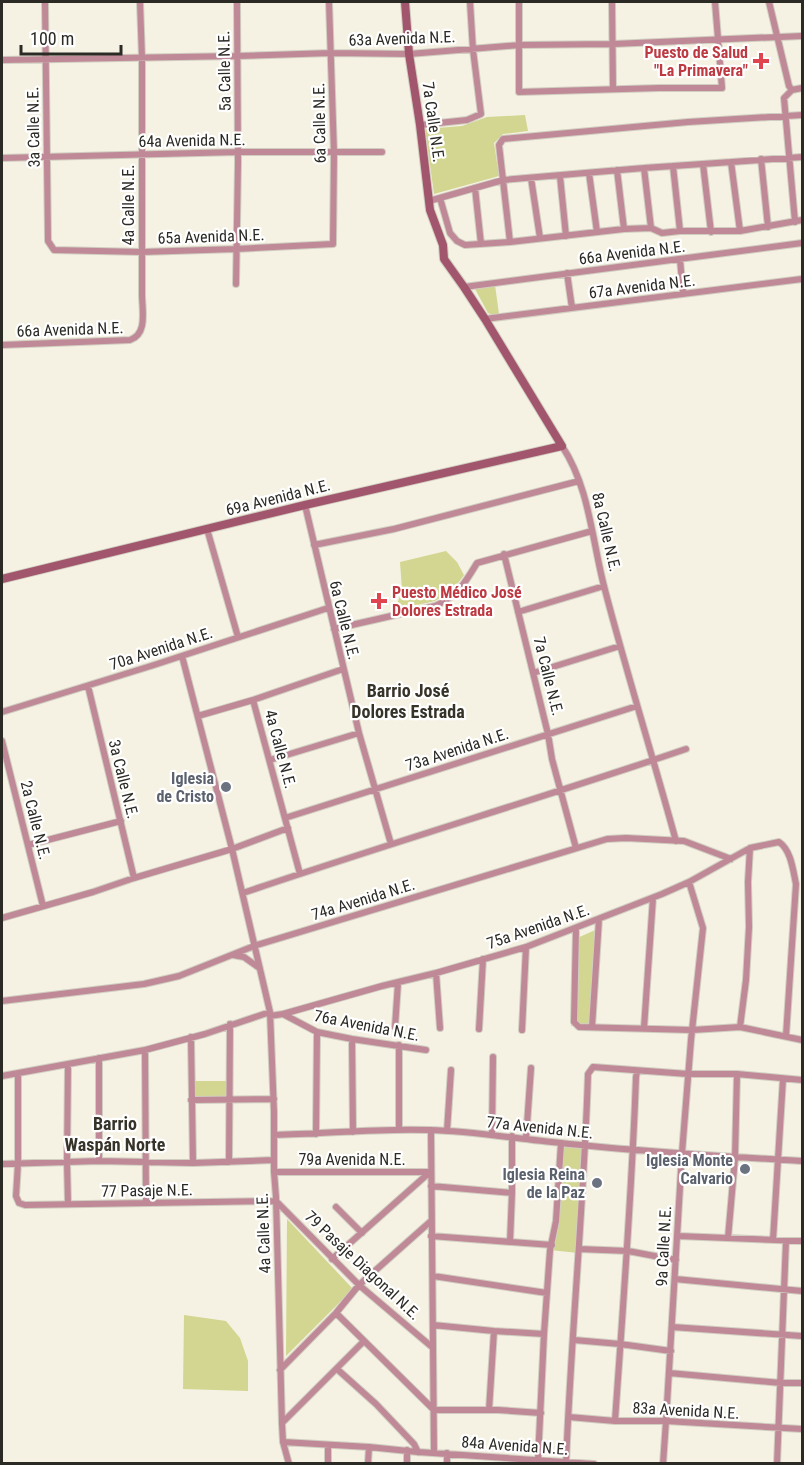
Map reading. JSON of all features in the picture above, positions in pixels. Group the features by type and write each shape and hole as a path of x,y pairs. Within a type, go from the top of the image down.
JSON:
{"street":[{"name":"3a Calle N.E.","path":"45,2 48,241 54,250"},
{"name":"4a Calle N.E.","path":"138,336 142,327 140,2"},
{"name":"5a Calle N.E.","path":"236,284 237,2"},
{"name":"6a Calle N.E.","path":"329,2 334,153 333,244"},
{"name":"7a Calle N.E.","path":"405,2 409,54 430,210 443,245 444,259"},
{"path":"420,125 466,120 481,114 470,2"},
{"path":"519,2 519,92 722,88 715,2"},
{"path":"612,2 613,89"},
{"path":"769,2 789,86 792,90"},
{"name":"63a Avenida N.E.","path":"2,60 331,53 409,54 519,45 613,44 802,36"},
{"path":"795,222 784,98 792,90 802,88"},
{"path":"510,242 499,145 503,139 688,122 802,115"},
{"name":"64a Avenida N.E.","path":"2,158 238,152 382,152"},
{"path":"429,201 503,180 802,157"},
{"path":"761,159 768,227"},
{"path":"731,162 740,231"},
{"path":"703,164 711,232"},
{"path":"673,166 680,231"},
{"path":"644,168 651,228"},
{"path":"617,170 624,229"},
{"path":"589,173 597,232"},
{"path":"560,176 566,236"},
{"path":"531,178 540,238"},
{"path":"475,188 481,244"},
{"path":"440,198 450,233 457,241 465,245 624,229 651,228 662,233 740,231 802,220"},
{"name":"66a Avenida N.E.","path":"464,287 802,243"},
{"name":"65a Avenida N.E.","path":"54,250 142,252 333,244"},
{"name":"8a Calle N.E.","path":"444,259 485,319 568,455 579,481 620,646 676,841"},
{"path":"680,259 683,294"},
{"path":"567,273 572,308"},
{"name":"67a Avenida N.E.","path":"485,319 802,279"},
{"name":"66a Avenida N.E.","path":"2,345 130,340 138,336"},
{"name":"69a Avenida N.E.","path":"2,579 305,505 562,446"},
{"path":"314,545 394,529 579,481"},
{"name":"6a Calle N.E.","path":"305,505 358,733 391,844"},
{"path":"207,529 238,637"},
{"path":"334,630 435,606 447,601 467,580 477,563 592,531"},
{"name":"7a Calle N.E.","path":"504,554 548,734"},
{"path":"518,612 604,586"},
{"name":"70a Avenida N.E.","path":"2,712 328,608"},
{"path":"533,673 620,646"},
{"name":"4a Calle N.E.","path":"182,656 232,849 270,1014 282,1424 285,1454 289,1464"},
{"path":"198,716 343,669"},
{"name":"3a Calle N.E.","path":"88,686 134,878"},
{"name":"4a Calle N.E.","path":"253,700 300,874"},
{"name":"73a Avenida N.E.","path":"285,818 637,706"},
{"path":"270,760 358,733"},
{"path":"548,734 552,759 576,848"},
{"name":"2a Calle N.E.","path":"2,741 43,906"},
{"path":"243,894 686,749"},
{"path":"28,845 121,821"},
{"path":"2,918 232,849 288,828"},
{"name":"74a Avenida N.E.","path":"2,1000 144,984 179,976 255,946 607,838 684,841 731,859"},
{"name":"75a Avenida N.E.","path":"285,1013 526,947 653,898 689,882 750,848 779,842 782,843 793,867 796,884 786,1036"},
{"path":"741,1027 749,927 750,848"},
{"name":"9a Calle N.E.","path":"663,1464 682,1153 703,928 689,882"},
{"path":"644,1028 653,898"},
{"path":"592,1027 599,919"},
{"path":"576,928 574,1022 579,1027 692,1030 741,1027 802,1040"},
{"path":"522,1030 526,947"},
{"path":"233,955 244,957 260,969"},
{"path":"478,1029 483,959"},
{"path":"436,973 440,1028"},
{"path":"395,1027 398,982"},
{"path":"2,1076 145,1050 230,1024 270,1014 285,1013"},
{"name":"76a Avenida N.E.","path":"285,1013 317,1032 426,1050"},
{"path":"229,1162 230,1024"},
{"path":"316,1134 317,1032"},
{"path":"191,1037 193,1163"},
{"path":"352,1039 353,1132"},
{"path":"399,1045 399,1130"},
{"path":"145,1050 147,1203"},
{"path":"492,1135 493,1057"},
{"path":"99,1058 99,1161"},
{"path":"68,1064 68,1204"},
{"path":"566,1462 586,1145 588,1074 591,1069 593,1067 688,1074 737,1074 802,1080"},
{"path":"526,1138 531,1068"},
{"path":"447,1131 451,1070"},
{"path":"615,1421 628,1251 637,1071"},
{"path":"18,1073 18,1163"},
{"path":"728,1238 735,1158 737,1074"},
{"path":"772,1240 783,1078"},
{"path":"191,1101 274,1099"},
{"path":"431,1130 434,1453"},
{"name":"77a Avenida N.E.","path":"274,1135 431,1130 633,1150 802,1161"},
{"path":"510,1242 512,1137"},
{"path":"538,1460 550,1250 556,1221 561,1143"},
{"path":"2,1164 99,1161 193,1163 274,1160"},
{"name":"77 Pasaje N.E.","path":"18,1163 16,1197 19,1203 25,1205 276,1201"},
{"name":"79a Avenida N.E.","path":"274,1172 431,1172"},
{"path":"332,1259 431,1172"},
{"path":"431,1186 512,1193"},
{"name":"79 Pasaje Diagonal N.E.","path":"276,1201 359,1285 432,1347"},
{"path":"336,1207 362,1233"},
{"path":"280,1370 336,1313 359,1285 431,1221"},
{"path":"431,1236 552,1245"},
{"path":"678,1236 802,1241"},
{"path":"777,1464 786,1241"},
{"path":"579,1249 628,1251 676,1260"},
{"path":"433,1276 547,1293"},
{"path":"675,1279 802,1291"},
{"path":"336,1313 434,1410 541,1413"},
{"path":"434,1324 544,1334"},
{"path":"672,1327 802,1336"},
{"path":"489,1410 494,1331"},
{"path":"573,1340 671,1351"},
{"path":"282,1424 364,1341"},
{"path":"337,1369 376,1404 414,1444 418,1452"},
{"path":"669,1373 802,1383"},
{"name":"83a Avenida N.E.","path":"569,1417 802,1429"},
{"path":"283,1442 418,1452"},
{"path":"328,1445 328,1464"},
{"path":"368,1464 369,1447"},
{"path":"407,1450 407,1464"},
{"name":"84a Avenida N.E.","path":"418,1452 488,1460 592,1463"},
{"path":"447,1454 447,1464"}],"green space":[{"path":"525,115 528,131 503,134 494,143 499,176 434,194 425,129 462,126 487,117"},
{"path":"495,285 499,314 493,315 488,313 475,289"},
{"path":"446,551 457,562 464,575 453,590 435,601 395,610 402,590 400,562"},
{"path":"602,927 594,1027 571,1026 575,939"},
{"path":"194,1081 226,1081 226,1099 195,1099"},
{"path":"561,1143 584,1145 578,1253 550,1250"},
{"path":"287,1219 353,1289 286,1356"},
{"path":"184,1315 226,1321 240,1338 248,1361 248,1391 183,1389"}],"place":[{"name":"Puesto de Salud \"La Primavera\"","path":"761,61"},
{"name":"Puesto Médico José Dolores Estrada","path":"379,601"},
{"name":"Iglesia de Cristo","path":"226,787"},
{"name":"Iglesia Monte Calvario","path":"745,1169"},
{"name":"Iglesia Reina de la Paz","path":"597,1183"}],"district":[{"name":"Barrio José Dolores Estrada","path":"408,701"},
{"name":"Barrio Waspán Norte","path":"115,1134"}]}
